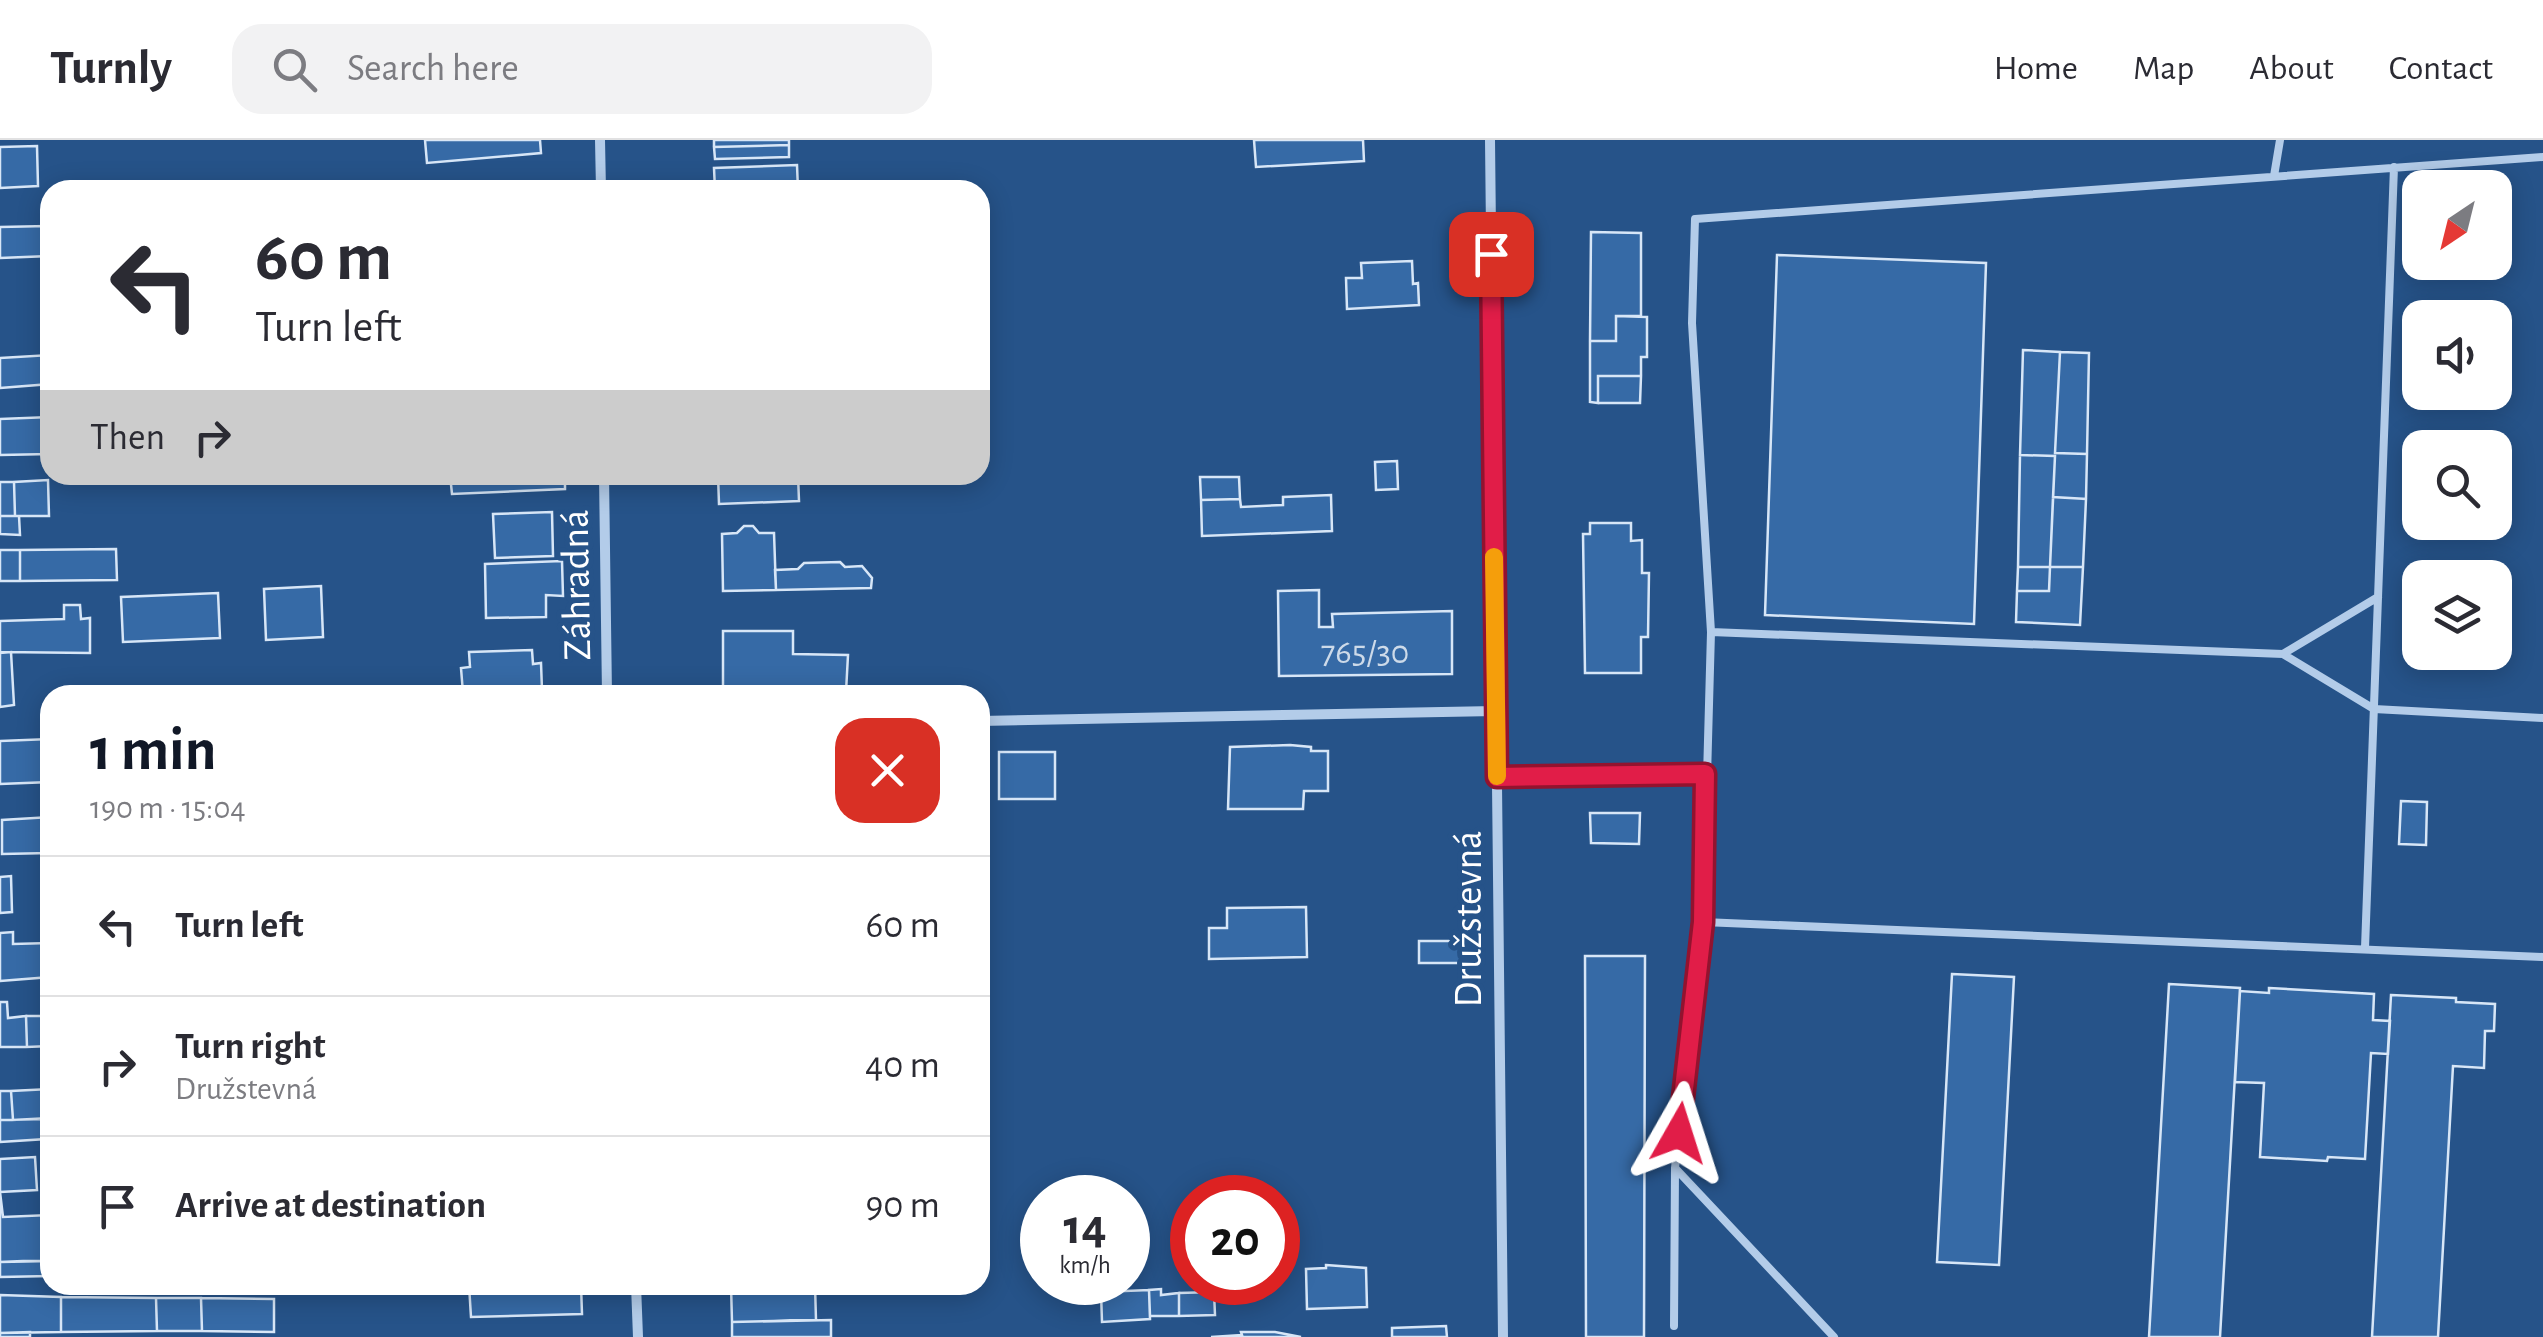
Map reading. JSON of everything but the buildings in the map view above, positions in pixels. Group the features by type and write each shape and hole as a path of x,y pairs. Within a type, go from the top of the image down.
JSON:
{"street":[{"path":"600,140 601,180"},
{"name":"Družstevná","path":"1490,140 1502,1337"},
{"name":"Záhradná","path":"604,485 606,685"},
{"path":"990,720 1496,710"},
{"path":"636,1295 638,1337"}],"lane":[{"path":"2274,176 2280,140"},
{"path":"1674,1326 1676,1168 1703,922 1711,632 1692,323 1695,219 2543,158"},
{"path":"2365,948 2394,168"},
{"path":"2284,654 2378,596"},
{"path":"1711,632 2284,654 2374,709 2543,718"},
{"path":"1497,777 1705,774"},
{"path":"1703,922 2543,957"},
{"path":"1676,1168 1834,1337"}],"slow traffic":[{"path":"1494,557 1497,776"}],"route":[{"path":"1491,254 1497,777 1705,774 1703,922 1679,1133"}]}
